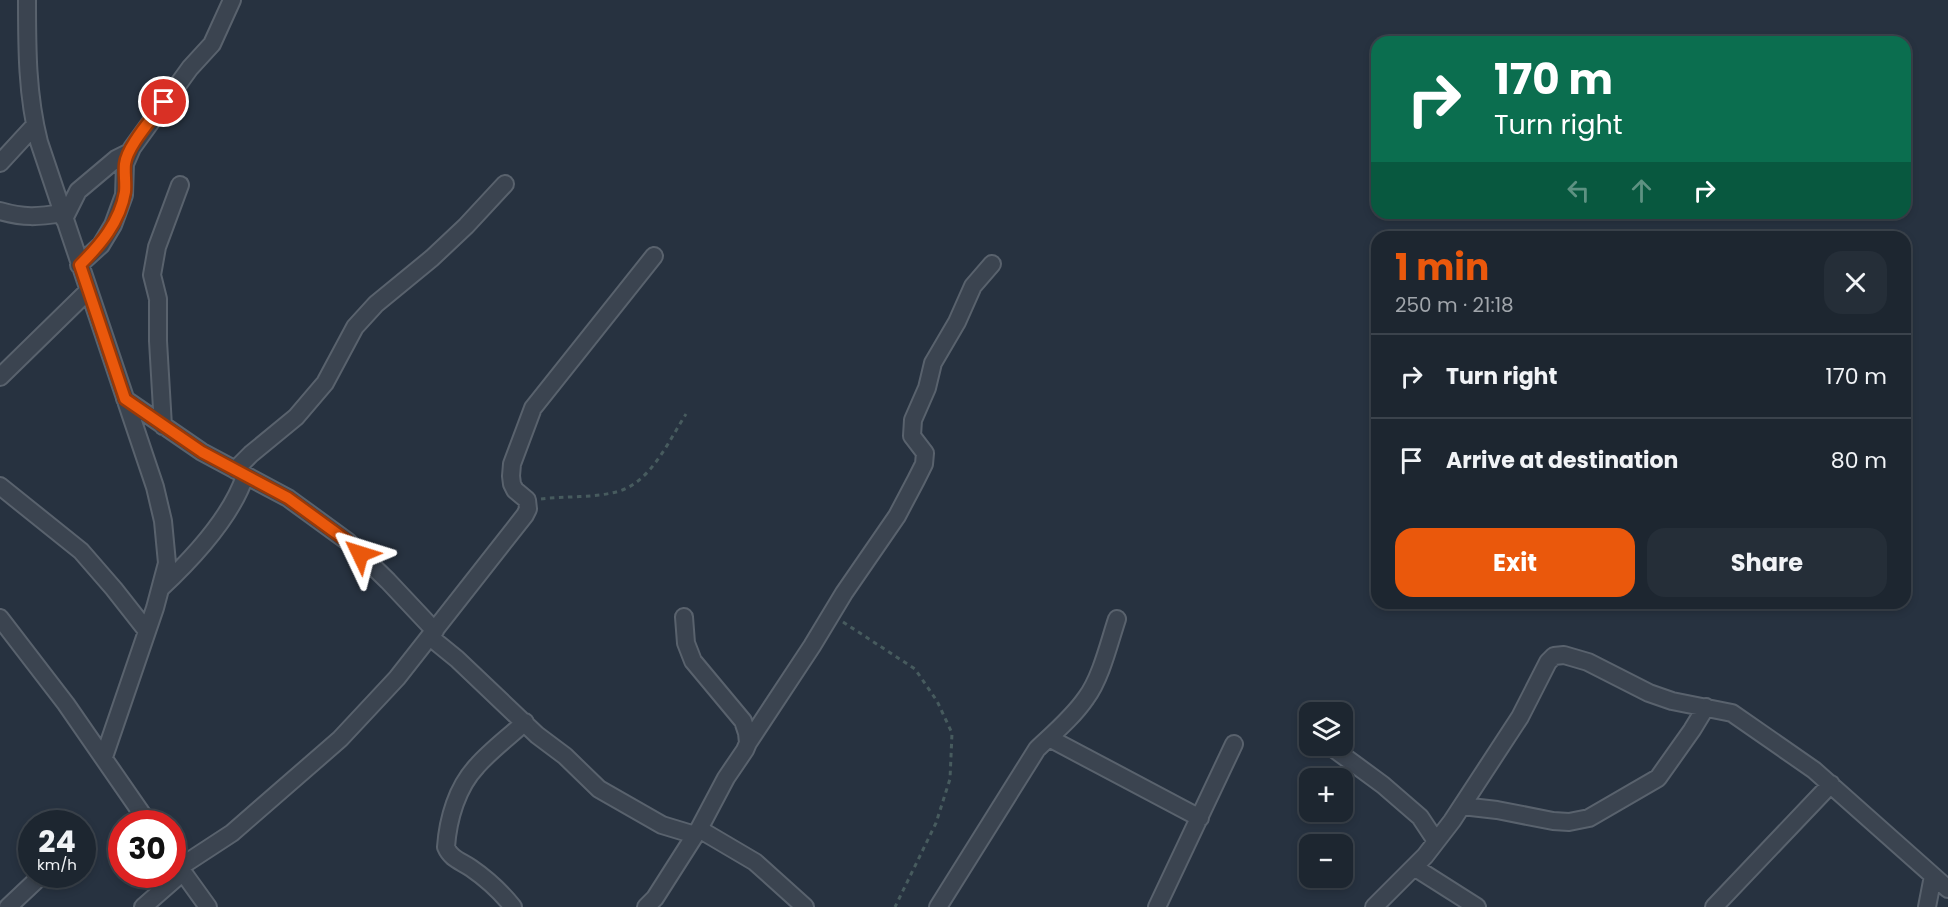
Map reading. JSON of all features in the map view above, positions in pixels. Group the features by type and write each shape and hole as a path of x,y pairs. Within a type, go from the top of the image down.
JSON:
{"street":[{"path":"27,0 27,74 35,125 63,216 155,487 163,521 167,563 147,632 104,757"},
{"path":"80,265 101,245 113,225 124,195 125,164 130,152 190,68 212,44 232,0"},
{"path":"0,163 35,125"},
{"path":"63,216 78,191 116,159 130,152"},
{"path":"160,589 204,544 241,489 240,473 251,454 296,417 325,383 355,327 376,304 458,234 505,183"},
{"path":"164,426 158,341 158,299 152,274 157,247 180,184"},
{"path":"0,211 35,218 63,216"},
{"path":"186,860 232,833 340,739 397,678 525,515 528,509 527,500 512,484 512,464 533,408 654,255"},
{"path":"747,743 897,516 924,464 925,453 912,436 913,420 927,388 933,363 957,322 973,286 992,264"},
{"path":"0,377 88,291"},
{"path":"125,399 202,452 288,498 347,541 388,580 432,634 457,659 599,789 662,825 697,832 755,862 805,907"},
{"path":"0,486 81,551 147,632"},
{"path":"646,907 655,898 697,832 726,778 746,750 747,743 747,733 742,721 693,661 686,643 684,617"},
{"path":"0,618 66,704 140,810"},
{"path":"938,907 1037,749 1087,698 1117,619"},
{"path":"1374,907 1437,841 1520,717 1548,662 1554,656 1564,655 1595,665 1649,693 1672,701 1732,713 1805,763 1831,784 1948,889"},
{"path":"1462,806 1553,821 1569,822 1589,818 1658,778 1706,706"},
{"path":"513,907 500,891 470,867 455,859 446,847 450,821 461,789 476,767 525,722"},
{"path":"1049,738 1200,818"},
{"path":"1157,907 1234,744"},
{"path":"1344,756 1383,785 1420,817 1437,841"},
{"path":"1714,907 1831,784"},
{"path":"1414,867 1477,907"},
{"path":"186,876 208,907"},
{"path":"1927,907 1933,876"},
{"path":"8,907 28,888"},
{"path":"143,907 159,888"}],"path":[{"path":"527,500 616,492 634,484 654,463 686,414"},
{"path":"831,614 915,669 937,701 952,733 950,780 936,824 895,907"}],"route":[{"path":"164,102 132,148 125,164 124,195 113,225 101,245 80,265 125,399 202,452 288,498 347,541 360,554"}]}
